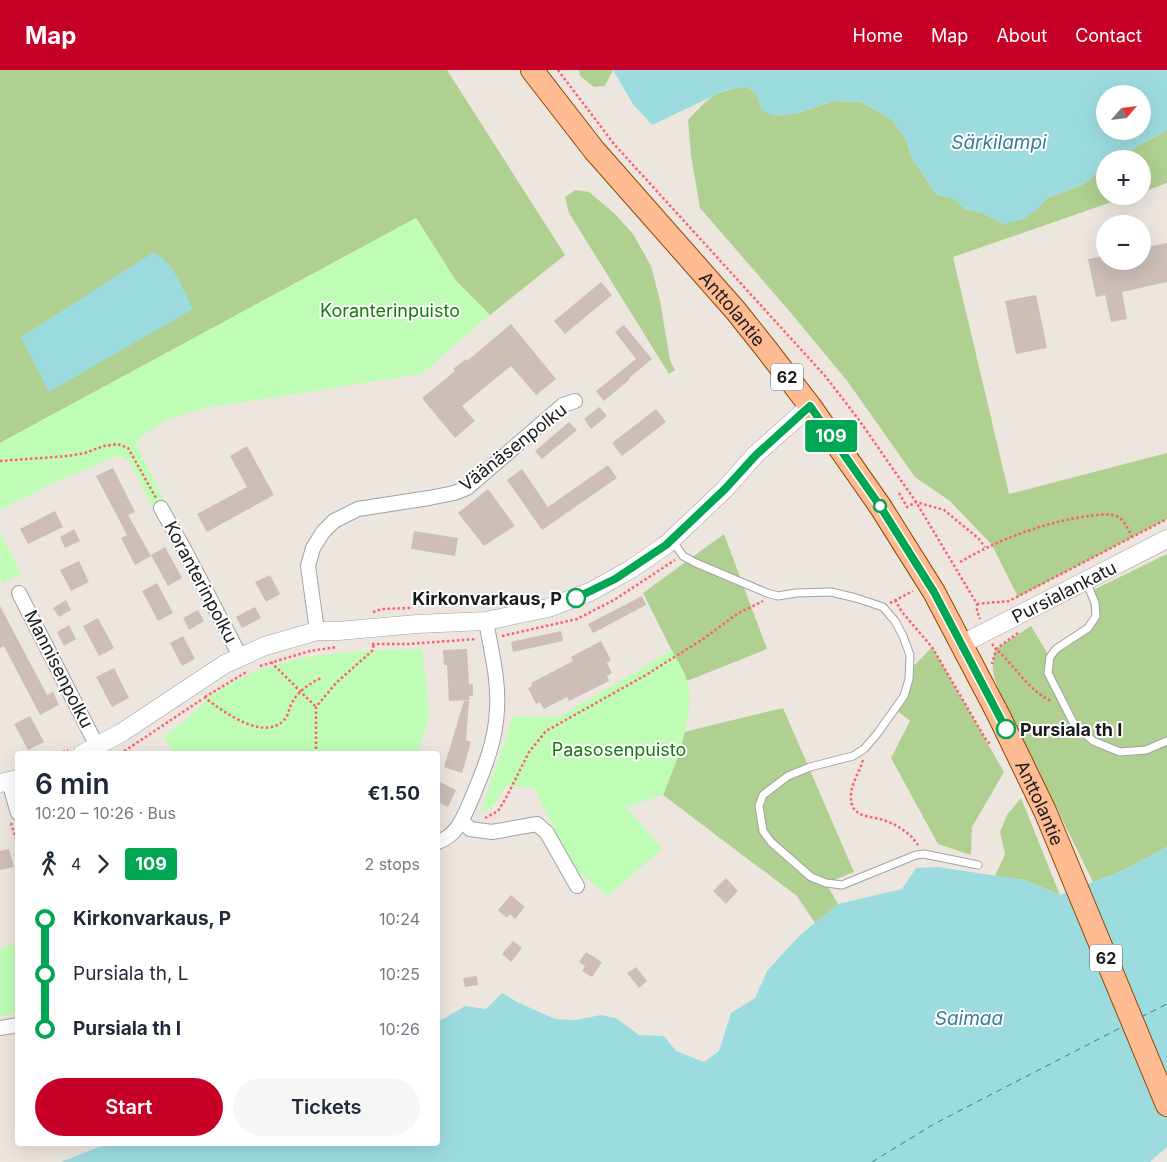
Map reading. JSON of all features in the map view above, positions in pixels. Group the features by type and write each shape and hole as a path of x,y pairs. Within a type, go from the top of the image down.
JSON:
{"main road":[{"name":"Anttolantie","path":"532,70 594,150 736,311 810,406 890,522 934,592 998,714 1045,811 1167,1105"}],"street":[{"name":"Väänäsenpolku","path":"317,631 308,566 313,548 323,532 334,521 358,509 429,498 454,493 467,488 563,405 575,400"},
{"path":"90,750 146,718 225,664 265,646 317,631 417,624 487,629 572,600 598,588 631,569 672,539 725,489 756,455 810,406"},
{"name":"Koranterinpolku","path":"161,508 240,656"},
{"name":"Pursialankatu","path":"962,644 1167,539"},
{"name":"Mannisenpolku","path":"19,593 92,732 90,750"},
{"path":"440,841 449,836 462,821 489,755 496,726 498,708 496,686 487,629"},
{"path":"9,781 15,802"},
{"path":"462,821 470,829 492,832 537,824 548,833 577,886"},
{"path":"0,1028 15,1026"}],"lane":[{"path":"672,539 683,556 716,573 778,596 796,593 831,592 883,607 895,621 904,636 910,655 909,680 904,696 878,734 864,749 853,756 810,767 788,776 763,795 759,806 763,831 771,842 811,877 826,883 842,885 916,855 924,854 978,865"},
{"path":"1086,581 1095,603 1096,616 1088,628 1056,649 1050,657 1048,673 1066,709 1074,724 1093,741 1120,752 1146,750 1167,741"}],"path":[{"path":"0,461 68,456 118,444 128,448 140,466 161,508"},
{"path":"899,493 907,507 916,502 944,510 978,538 985,547"},
{"path":"960,562 985,547 1046,525 1075,518 1104,514 1117,516 1124,522 1132,537"},
{"path":"1066,709 1045,698 996,649 984,632 977,611 977,604 1009,601 1167,519"},
{"path":"366,645 408,644 487,629 577,619 614,600 683,556"},
{"path":"883,607 913,591"},
{"path":"479,820 498,811 529,752 546,731 646,675 703,639 748,607 778,596"},
{"path":"895,600 902,612 932,647 990,744"},
{"path":"316,751 316,707 336,683 372,651 374,644"},
{"path":"124,751 244,674 271,662 310,651 340,647"},
{"path":"992,668 996,649"},
{"path":"271,662 316,707"},
{"path":"204,698 250,725 269,728 280,724 300,692 320,678"},
{"path":"864,749 861,769 851,792 851,804 854,810 867,817 886,821 904,830 915,840 924,854"}],"green space":[{"path":"0,70 447,70 565,255 490,315 456,281 416,218 0,443"},
{"path":"579,70 613,70 605,86 594,87 580,76"},
{"path":"747,87 756,93 762,111 795,114 834,101 861,102 891,119 905,137 912,158 936,194 954,199 965,209 983,213 1003,224 1035,211 1047,198 1082,185 1096,174 1096,205 1103,205 953,257 1009,494 1167,453 1167,519 1018,597 992,545 950,501 915,477 848,382 700,208 691,155 688,120 713,96 727,90"},
{"path":"1167,130 1167,183 1151,189 1151,150 1131,150"},
{"path":"575,190 589,192 614,213 633,234 651,266 660,301 670,360 675,370 669,374 569,213 565,197"},
{"name":"Koranterinpuisto","path":"416,218 456,281 490,315 421,374 206,408 165,420 135,442 165,501 153,508 130,462 120,455 53,483 0,510 0,443"},
{"path":"0,532 21,573 3,583 0,577"},
{"path":"724,534 767,649 687,681 643,593"},
{"path":"1167,554 1167,847 1124,870 1093,882 1000,693 993,671 994,656 996,649 1031,626 1049,656 1088,628 1096,616 1091,591"},
{"path":"932,647 1004,772 972,827 971,855 938,844 891,758 910,721 895,709 904,696 909,671"},
{"path":"422,649 429,709 426,727 418,751 171,751 164,737 212,695 236,680 261,670 313,656"},
{"name":"Paasosenpuisto","path":"672,650 686,677 689,694 687,723 683,739 663,795 626,807 662,849 608,896 575,869 534,788 507,785 493,807 481,811 513,716 559,717"},
{"path":"783,708 854,872 826,883 838,904 815,923 797,896 663,795 679,754 684,732"},
{"path":"1021,798 1060,895 1024,880 995,876 1005,854 1000,832 1007,815"},
{"path":"15,944 15,1014 0,1016 0,948"}],"water":[{"name":"Särkilampi","path":"613,70 1167,70 1167,130 1151,139 1151,85 1096,85 1096,140 1149,140 1131,150 1096,150 1096,174 1082,185 1047,198 1035,211 1024,219 1003,224 983,213 965,209 954,199 936,194 912,158 905,137 891,119 861,102 834,101 795,114 775,116 762,111 756,93 747,87 726,90 652,125 633,104"},
{"path":"154,252 168,263 179,280 193,309 49,392 21,337"},
{"name":"Saimaa","path":"1167,847 1167,1147 1150,1162 61,1162 104,1146 440,1146 440,1021 465,1006 486,1009 502,993 555,1019 575,1020 601,1015 616,1018 639,1035 664,1036 676,1051 704,1062 719,1051 731,1013 755,998 767,971 800,935 838,904 902,889 916,868 938,867 1024,880 1060,895 1124,870"}],"building":[{"path":"1167,243 1167,282 1122,292 1127,319 1111,322 1105,295 1096,297 1088,259 1096,258 1096,270 1151,270 1151,246"},
{"path":"601,282 612,295 565,334 554,321"},
{"path":"1036,295 1047,348 1016,354 1005,301"},
{"path":"511,324 556,379 536,395 511,366 462,406 475,421 455,438 422,398 455,371 453,369 466,359 467,361"},
{"path":"624,325 652,359 604,401 596,391 636,359 615,332"},
{"path":"599,407 607,416 591,429 584,419"},
{"path":"656,409 666,422 622,456 612,443"},
{"path":"569,422 577,430 542,459 535,451"},
{"path":"247,446 274,495 207,532 197,514 247,487 230,456"},
{"path":"608,465 617,478 542,530 507,480 522,469 548,507"},
{"path":"113,468 135,512 128,515 151,556 135,565 121,538 127,535 96,476"},
{"path":"488,489 515,526 484,546 458,513"},
{"path":"55,511 63,527 28,544 20,529"},
{"path":"74,529 80,541 65,548 60,537"},
{"path":"414,531 458,538 455,556 411,549"},
{"path":"165,547 182,578 168,586 151,555"},
{"path":"79,561 89,582 71,591 60,570"},
{"path":"270,575 280,594 266,602 255,582"},
{"path":"157,583 173,613 158,621 142,591"},
{"path":"642,596 646,605 593,633 588,624"},
{"path":"66,600 71,610 59,617 53,608"},
{"path":"0,606 47,695 53,692 59,705 40,715 4,646 0,648"},
{"path":"255,607 261,618 242,628 236,617"},
{"path":"198,610 204,621 189,630 183,618"},
{"path":"98,618 114,648 99,656 83,626"},
{"path":"69,625 76,639 64,646 57,632"},
{"path":"561,631 563,641 513,652 511,642"},
{"path":"183,636 195,659 182,666 170,643"},
{"path":"601,641 611,660 607,663 612,673 607,676 609,681 569,701 567,697 544,709 540,702 536,704 528,688 532,686 531,683 573,661 571,657"},
{"path":"467,649 469,684 473,684 473,696 469,696 470,700 449,701 447,665 444,665 443,650"},
{"path":"114,668 129,698 112,707 96,677"},
{"path":"464,701 469,701 466,740 471,742 462,773 444,767"},
{"path":"30,716 44,742 28,750 14,724"},
{"path":"440,782 456,790 448,807 440,803"},
{"path":"9,849 14,867 0,870 0,851"},
{"path":"726,878 738,891 726,904 713,891"},
{"path":"511,895 525,907 515,919 510,914 507,918 498,910"},
{"path":"513,941 522,948 511,962 502,954"},
{"path":"586,952 602,962 592,977 582,971 585,966 579,962"},
{"path":"636,967 647,981 639,988 627,973"},
{"path":"477,976 478,985 465,987 463,978"}],"ferry route":[{"path":"1141,1017 1167,1004"},
{"path":"872,1162 934,1124 1122,1027"}],"bus line":[{"name":"109","path":"576,598 615,579 666,545 725,489 756,455 810,406 880,506 934,592 1006,729"}],"place":[{"name":"Kirkonvarkaus, P","path":"576,598"},
{"name":"Pursiala th I","path":"1006,729"}]}
